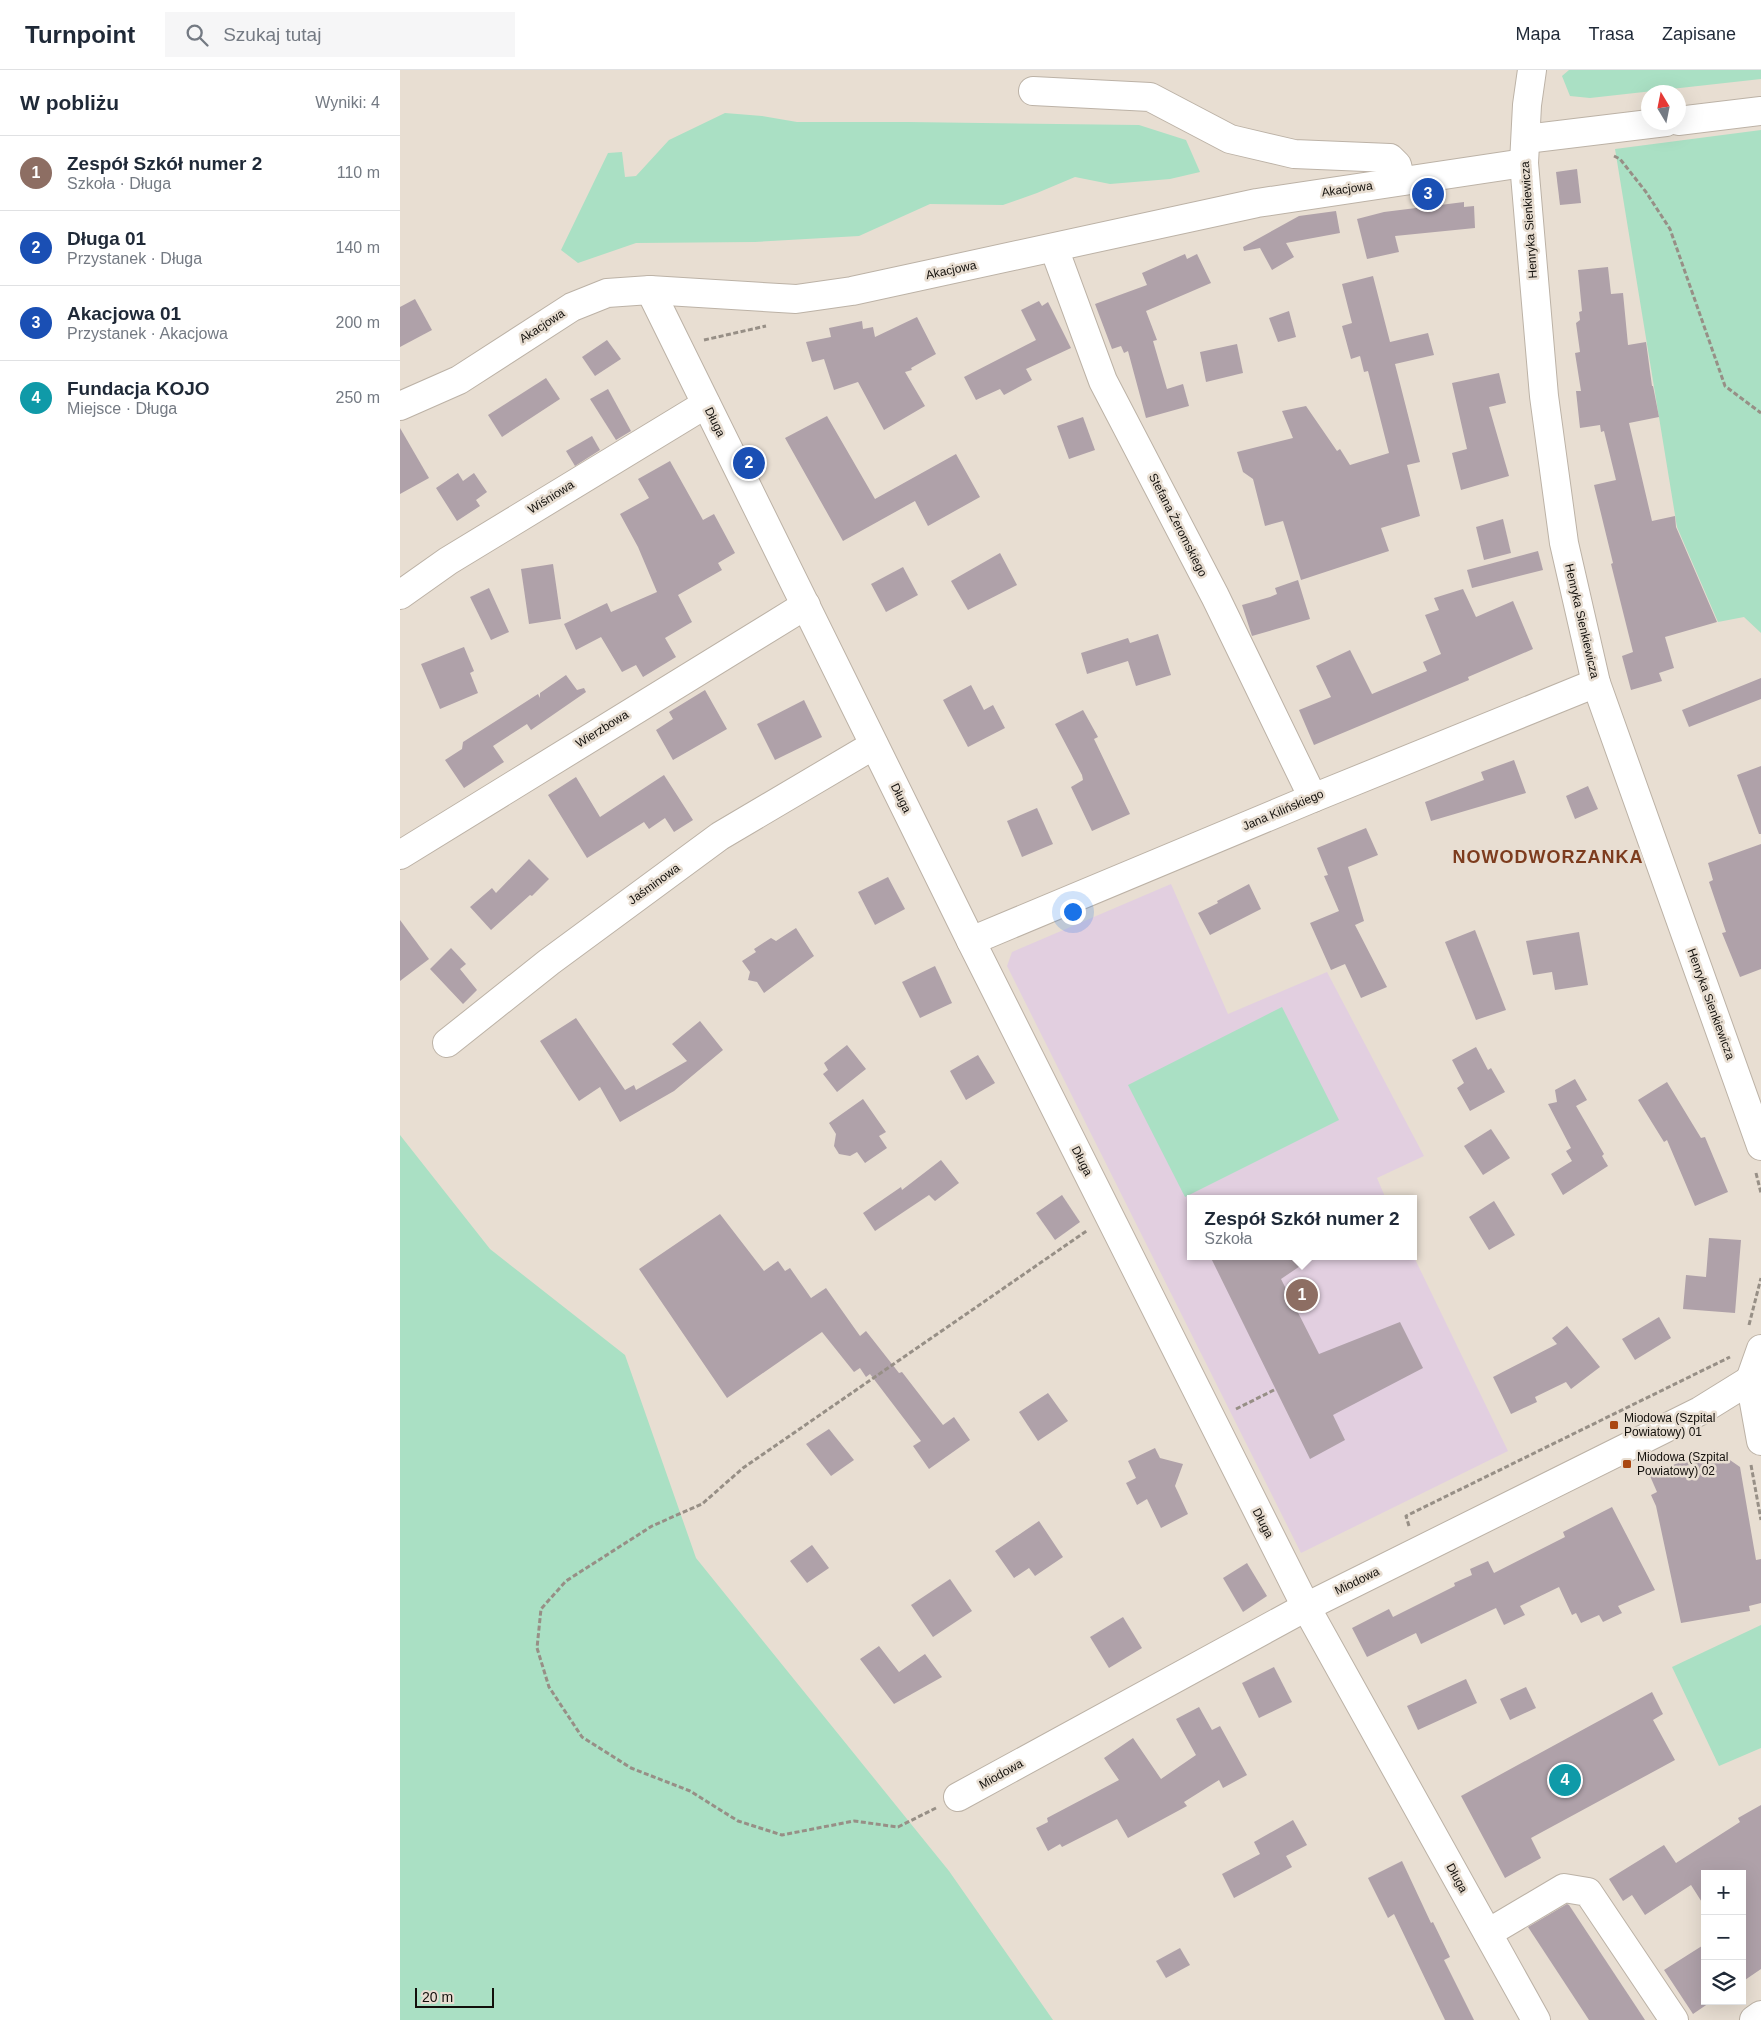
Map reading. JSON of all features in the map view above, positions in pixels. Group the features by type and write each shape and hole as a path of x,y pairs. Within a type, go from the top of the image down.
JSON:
{"street":[{"name":"Henryka Sienkiewicza","path":"1532,70 1527,105 1525,151 1544,396 1564,543 1596,683 1761,1146"},
{"path":"1033,91 1150,98 1230,139 1294,154 1390,158 1397,165 1402,181"},
{"path":"1686,120 1761,112"},
{"name":"Akacjowa","path":"400,406 459,380 572,307 607,293 650,290 796,299 852,291 1256,203 1402,181 1525,151 1641,127"},
{"name":"Stefana Żeromskiego","path":"1054,248 1103,381 1215,596 1313,798"},
{"name":"Długa","path":"650,290 971,940 1306,1607 1536,2020"},
{"name":"Wiśniowa","path":"400,595 448,560 706,404"},
{"name":"Wierzbowa","path":"400,855 806,605"},
{"name":"Jana Kilińskiego","path":"971,940 1596,683"},
{"name":"Jaśminowa","path":"447,1043 549,962 720,836 874,745"},
{"path":"1754,1341 1761,1441"},
{"name":"Miodowa","path":"958,1798 1306,1607 1756,1382"},
{"path":"1488,1933 1564,1888 1588,1892 1674,2020"},
{"path":"1754,2020 1761,2015"}],"path":[{"path":"1611,155 1620,159 1646,192 1670,229 1725,386 1761,413"},
{"path":"958,1798 898,1827 854,1821 782,1835 738,1821 690,1791 631,1768 582,1737 549,1688 538,1648 541,1609 566,1581 652,1526 702,1504 743,1468 1109,1216"},
{"path":"1754,1341 1761,1278"},
{"path":"1412,1534 1406,1516 1731,1356"},
{"path":"1230,1412 1276,1389"}],"shaded area":[{"path":"1171,884 1228,1014 1327,972 1424,1156 1377,1178 1384,1195 1187,1195 1187,1260 1415,1260 1508,1451 1301,1553 1007,966 1012,952"}],"green space":[{"path":"1569,70 1761,70 1761,79 1686,87 1686,85 1641,85 1641,92 1590,98 1570,96 1562,76"},
{"path":"725,113 762,116 797,122 1139,125 1186,140 1200,172 1170,179 1110,184 1075,177 1003,205 930,204 859,236 755,242 636,243 578,263 561,250 608,153 622,152 625,177 636,176 669,140"},
{"path":"1761,130 1761,633 1744,617 1718,622 1677,527 1615,149"},
{"path":"1282,1007 1339,1120 1185,1197 1128,1085"},
{"path":"400,1135 490,1249 625,1355 696,1558 949,1871 1053,2020 400,2020"},
{"path":"1761,1625 1761,1748 1719,1766 1672,1667"}],"building":[{"path":"1577,169 1581,203 1560,205 1556,172"},
{"path":"1464,202 1464,207 1474,206 1475,228 1395,236 1399,252 1367,259 1357,219 1384,212"},
{"path":"1336,211 1340,233 1286,243 1294,257 1272,270 1260,248 1244,251 1243,247 1299,216"},
{"path":"1185,254 1187,259 1197,254 1211,283 1146,311 1157,340 1153,341 1167,389 1183,384 1189,406 1146,418 1128,351 1124,353 1121,346 1112,349 1095,304 1147,285 1142,273"},
{"path":"1608,267 1611,294 1623,293 1628,345 1646,342 1652,386 1659,417 1629,423 1652,521 1675,516 1676,527 1717,622 1665,637 1674,668 1659,673 1662,681 1631,690 1622,656 1633,652 1594,485 1616,480 1604,431 1601,432 1600,425 1580,428 1576,391 1581,391 1575,353 1580,352 1576,323 1580,320 1579,312 1582,311 1578,270"},
{"path":"1373,276 1390,342 1428,333 1434,355 1395,364 1420,462 1407,465 1420,516 1381,528 1389,551 1301,580 1283,521 1265,526 1253,479 1243,472 1237,452 1293,438 1282,411 1306,406 1337,451 1340,449 1350,465 1389,453 1368,371 1364,372 1360,356 1351,359 1342,326 1352,323 1342,284"},
{"path":"415,299 432,330 400,347 400,307"},
{"path":"1039,301 1042,306 1048,302 1071,348 1026,369 1032,380 1004,395 1000,389 976,400 964,377 1036,340 1021,310"},
{"path":"1289,311 1296,337 1278,342 1269,318"},
{"path":"917,317 936,354 911,368 912,370 905,372 925,406 884,430 858,382 834,390 824,359 812,362 806,342 831,337 829,328 862,321 863,329 873,327 875,337"},
{"path":"607,340 621,359 595,376 582,357"},
{"path":"1237,344 1243,373 1206,382 1200,352"},
{"path":"1499,373 1506,403 1489,407 1509,476 1461,490 1452,453 1467,449 1452,383"},
{"path":"546,378 560,399 502,437 488,415"},
{"path":"608,389 631,431 616,440 590,399"},
{"path":"827,416 875,499 956,454 980,497 928,526 915,501 843,541 785,438"},
{"path":"1083,417 1095,450 1069,459 1057,426"},
{"path":"400,428 429,478 400,494"},
{"path":"592,436 600,450 575,466 566,451"},
{"path":"670,461 703,520 714,514 735,553 718,563 722,570 678,595 692,622 665,638 676,657 643,677 636,665 622,672 601,637 576,650 564,624 607,603 611,612 657,592 638,547 620,514 649,498 638,479"},
{"path":"458,473 463,481 474,473 487,492 476,500 480,506 457,521 436,488"},
{"path":"1503,519 1511,553 1484,560 1476,527"},
{"path":"1538,551 1543,570 1472,588 1467,570"},
{"path":"1000,553 1017,585 968,610 951,581"},
{"path":"553,564 561,619 529,624 521,569"},
{"path":"903,567 918,595 886,612 871,584"},
{"path":"1298,580 1310,619 1252,636 1242,605 1277,594 1275,588"},
{"path":"489,588 509,632 491,640 470,597"},
{"path":"1463,589 1476,617 1513,601 1533,649 1468,677 1469,680 1314,745 1299,710 1331,697 1316,666 1350,650 1372,694 1427,671 1423,662 1441,654 1425,615 1439,610 1434,598"},
{"path":"1158,634 1171,675 1136,686 1128,661 1087,674 1081,653 1128,638 1130,643"},
{"path":"464,647 474,671 470,673 478,693 440,709 421,664"},
{"path":"566,675 577,690 584,688 586,692 531,730 527,724 493,746 504,762 464,788 445,760 462,749 463,742 538,694 540,698 540,693"},
{"path":"1761,678 1761,699 1689,727 1682,710"},
{"path":"971,685 984,710 993,705 1005,728 968,747 943,700"},
{"path":"705,690 727,729 673,760 656,730 673,719 669,712"},
{"path":"804,700 822,737 775,760 757,724"},
{"path":"1083,710 1098,737 1094,739 1130,814 1092,831 1071,787 1083,780 1082,775 1055,724"},
{"path":"1514,760 1526,793 1431,821 1425,802 1484,780 1481,772"},
{"path":"1761,766 1761,834 1759,834 1737,775"},
{"path":"664,775 693,820 674,832 665,818 649,829 644,822 587,858 548,795 576,777 600,817"},
{"path":"1588,786 1598,809 1575,819 1566,796"},
{"path":"1037,808 1053,844 1022,857 1007,821"},
{"path":"1366,828 1378,855 1348,867 1364,921 1355,925 1387,987 1361,998 1345,964 1331,970 1310,923 1339,911 1324,876 1328,875 1317,848"},
{"path":"1761,844 1761,969 1740,977 1722,933 1726,932 1709,882 1713,880 1708,863"},
{"path":"529,859 549,879 532,896 530,895 491,930 470,907 492,888 496,893"},
{"path":"888,877 905,909 875,925 858,892"},
{"path":"1249,884 1261,909 1210,935 1198,913"},
{"path":"400,920 429,959 400,981"},
{"path":"796,928 814,956 764,993 757,982 748,980 750,972 742,961 756,952 754,949 771,938 776,941"},
{"path":"1475,930 1506,1010 1476,1020 1445,942"},
{"path":"1579,932 1588,985 1555,990 1552,972 1533,975 1526,941"},
{"path":"451,948 466,964 460,969 477,990 463,1004 430,969"},
{"path":"935,966 952,1003 920,1018 902,982"},
{"path":"576,1018 625,1090 634,1085 636,1090 687,1061 672,1044 700,1021 723,1050 674,1091 620,1122 600,1087 579,1101 540,1041"},
{"path":"847,1045 866,1069 837,1092 823,1074 828,1070 824,1063"},
{"path":"1476,1047 1488,1070 1491,1068 1505,1092 1470,1111 1457,1088 1464,1083 1452,1060"},
{"path":"978,1055 995,1083 966,1100 950,1071"},
{"path":"1575,1079 1587,1100 1576,1106 1604,1154 1602,1156 1608,1166 1563,1195 1551,1174 1572,1161 1566,1151 1571,1148 1548,1104 1557,1102 1555,1090"},
{"path":"1667,1082 1701,1138 1705,1137 1728,1192 1695,1206 1667,1140 1664,1142 1638,1100"},
{"path":"863,1099 886,1132 879,1136 887,1148 865,1163 857,1152 850,1156 839,1154 834,1146 836,1134 829,1123"},
{"path":"1491,1129 1510,1158 1483,1175 1464,1146"},
{"path":"941,1160 959,1183 935,1201 929,1195 875,1231 863,1213 901,1187 902,1190"},
{"path":"1062,1195 1080,1222 1055,1240 1036,1213"},
{"path":"1494,1201 1515,1235 1489,1250 1469,1217"},
{"path":"720,1214 764,1271 778,1261 785,1271 790,1268 811,1298 826,1288 860,1336 866,1331 899,1373 902,1372 943,1425 954,1417 970,1440 929,1469 913,1446 921,1441 870,1374 866,1377 860,1368 854,1372 822,1332 727,1398 639,1269"},
{"path":"1709,1238 1741,1240 1735,1313 1683,1309 1686,1275 1706,1277"},
{"path":"1212,1260 1309,1260 1281,1279 1319,1354 1400,1322 1423,1368 1333,1415 1345,1440 1310,1459"},
{"path":"1659,1317 1671,1338 1635,1360 1622,1339"},
{"path":"1567,1326 1600,1367 1571,1389 1566,1382 1535,1397 1537,1402 1511,1414 1493,1377 1557,1344 1552,1338"},
{"path":"1048,1393 1068,1421 1038,1441 1019,1412"},
{"path":"829,1429 854,1460 831,1476 806,1444"},
{"path":"1155,1448 1160,1458 1183,1464 1175,1486 1188,1514 1161,1528 1147,1499 1137,1505 1126,1483 1136,1478 1128,1461"},
{"path":"1690,1457 1691,1463 1727,1458 1740,1467 1756,1560 1761,1559 1761,1603 1749,1606 1750,1611 1681,1623 1656,1506 1651,1495 1657,1492 1650,1476"},
{"path":"1612,1507 1655,1590 1618,1606 1622,1613 1603,1622 1599,1615 1581,1623 1576,1613 1572,1615 1559,1587 1520,1606 1525,1615 1504,1625 1496,1608 1421,1644 1416,1633 1367,1657 1352,1628 1389,1609 1393,1617 1455,1586 1454,1583 1472,1575 1470,1569 1488,1561 1494,1573 1565,1537 1563,1532"},
{"path":"1039,1521 1063,1557 1035,1576 1029,1568 1014,1578 995,1551"},
{"path":"812,1545 829,1568 807,1583 790,1561"},
{"path":"1247,1563 1267,1596 1243,1612 1223,1578"},
{"path":"950,1579 972,1611 933,1637 911,1605"},
{"path":"1123,1617 1142,1648 1109,1668 1090,1637"},
{"path":"879,1646 899,1672 925,1654 942,1677 894,1704 860,1659"},
{"path":"1274,1667 1292,1702 1259,1718 1242,1683"},
{"path":"1466,1679 1477,1703 1418,1730 1407,1706"},
{"path":"1526,1687 1536,1708 1510,1720 1500,1699"},
{"path":"1652,1692 1663,1714 1653,1720 1675,1760 1531,1838 1541,1858 1505,1878 1461,1796"},
{"path":"1199,1707 1212,1730 1220,1726 1247,1775 1223,1788 1219,1780 1184,1802 1187,1806 1128,1838 1117,1819 1062,1847 1060,1844 1048,1851 1036,1828 1048,1822 1047,1818 1119,1780 1104,1758 1133,1738 1161,1779 1196,1755 1176,1719"},
{"path":"1761,1805 1761,1969 1746,1979 1746,1870 1701,1870 1701,1901 1691,1885 1645,1915 1632,1895 1623,1901 1609,1879 1664,1845 1676,1863 1740,1822 1738,1818"},
{"path":"1293,1820 1307,1845 1286,1856 1292,1867 1234,1898 1222,1874 1260,1854 1254,1842"},
{"path":"1402,1861 1431,1923 1433,1922 1450,1957 1444,1960 1474,2020 1445,2020 1394,1914 1388,1918 1368,1878"},
{"path":"1567,1904 1645,2020 1589,2020 1528,1927"},
{"path":"1701,1947 1701,2005 1706,2005 1693,2014 1664,1970"},
{"path":"1180,1948 1190,1965 1166,1978 1156,1961"}],"place":[{"name":"Akacjowa 01","path":"1428,194"},
{"name":"Długa 01","path":"749,463"},
{"name":"Zespół Szkół numer 2","path":"1302,1295"},
{"name":"Miodowa (Szpital Powiatowy) 01","path":"1614,1425"},
{"name":"Miodowa (Szpital Powiatowy) 02","path":"1627,1464"},
{"name":"Fundacja KOJO","path":"1565,1780"}],"district":[{"name":"NOWODWORZANKA","path":"1548,857"}]}
